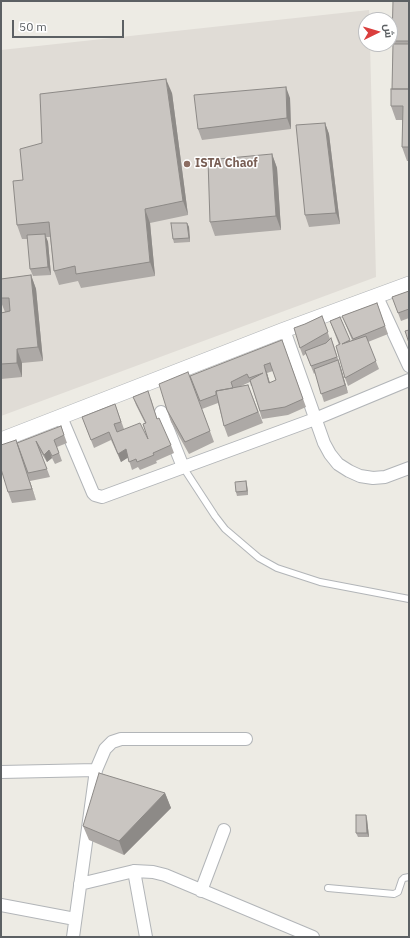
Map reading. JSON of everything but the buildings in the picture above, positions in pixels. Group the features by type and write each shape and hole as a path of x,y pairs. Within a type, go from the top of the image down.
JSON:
{"street":[{"path":"1,440 61,418 284,330 378,297 409,284"},
{"path":"378,297 409,366"},
{"path":"284,330 324,443 338,464 360,476 373,478 386,477 409,468"},
{"path":"61,418 93,493 98,496 105,496 315,419 409,380"},
{"path":"161,412 183,467"},
{"path":"72,937 96,770 105,749 112,742 121,739 246,739"},
{"path":"1,772 96,770"},
{"path":"201,891 224,830"},
{"path":"80,884 134,871 153,872 165,875 307,936"},
{"path":"134,871 146,937"},
{"path":"1,905 75,919"}],"lane":[{"path":"183,467 215,516 226,529 259,558 277,568 320,582 409,599"},
{"path":"328,888 394,894 398,892 402,880 409,877"}],"shaded area":[{"name":"ISTA Chaof","path":"369,10 369,12 358,12 358,52 370,52 376,277 1,416 1,50"}],"place":[{"name":"ISTA Chaof","path":"187,164"}]}
